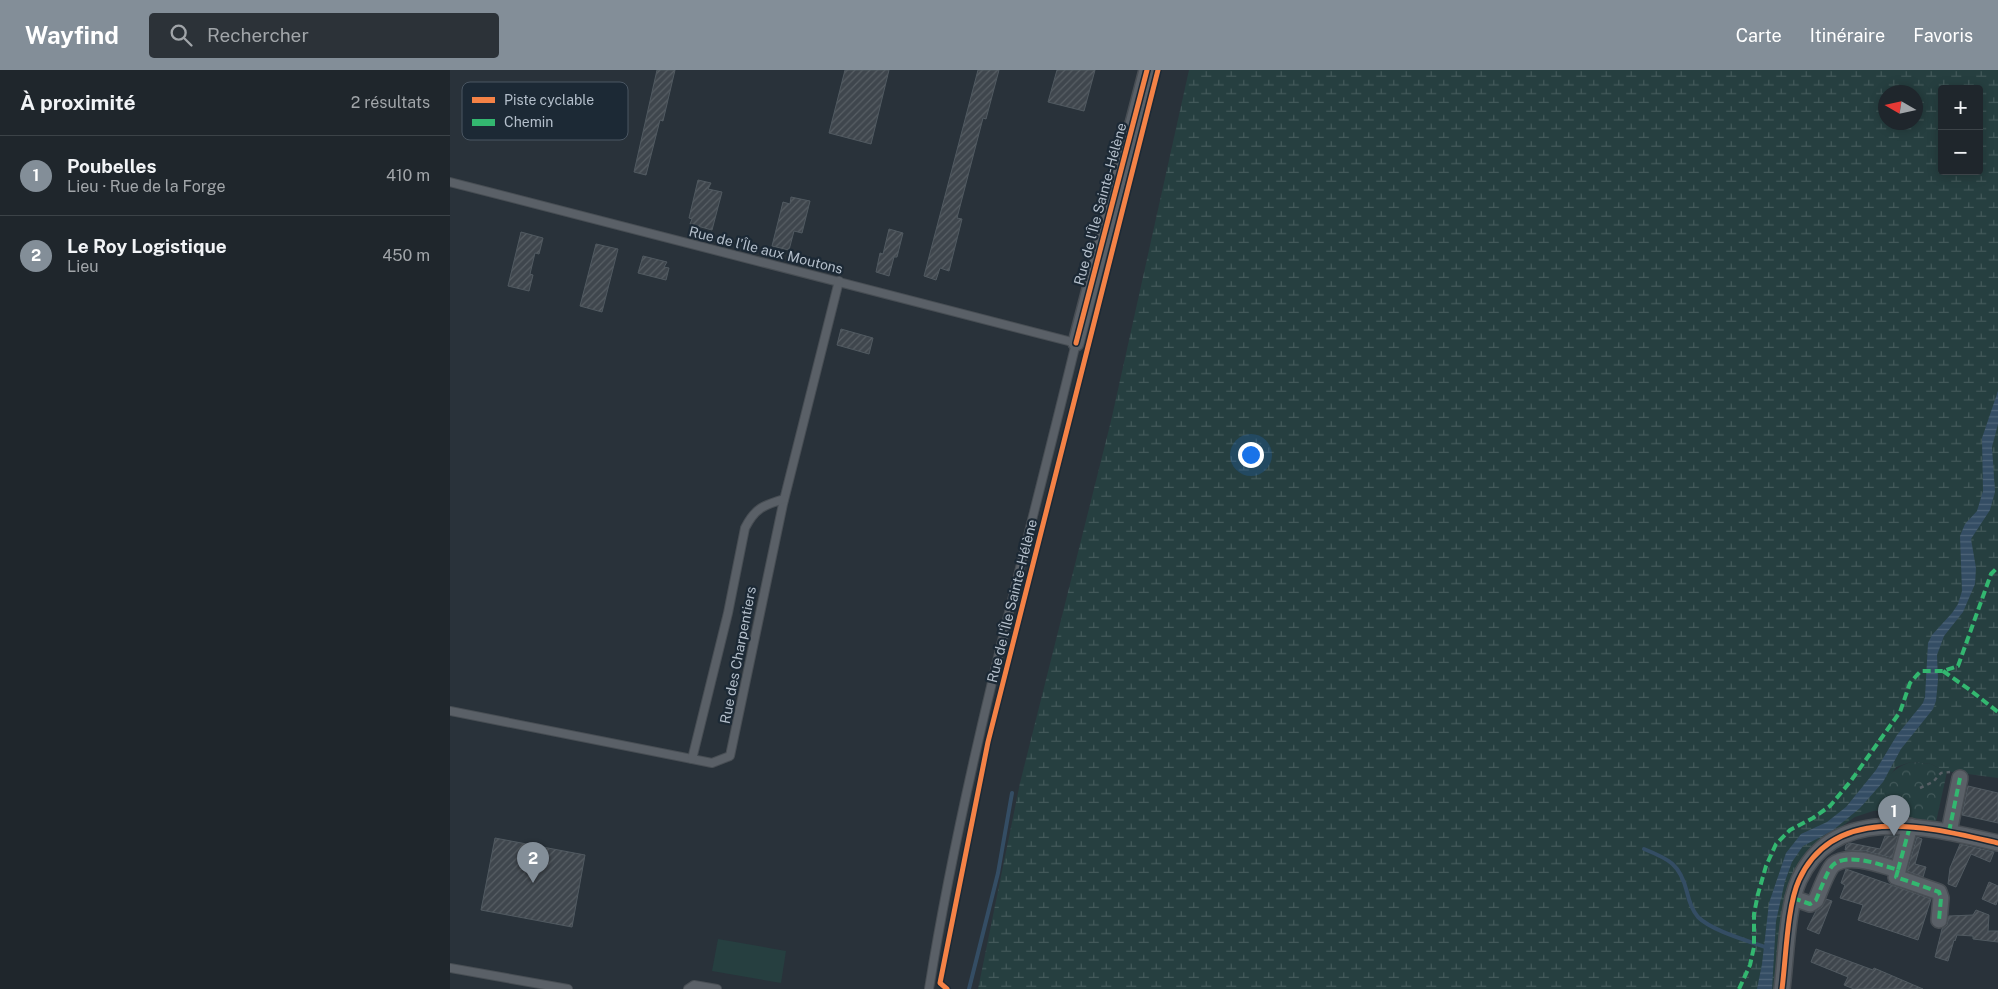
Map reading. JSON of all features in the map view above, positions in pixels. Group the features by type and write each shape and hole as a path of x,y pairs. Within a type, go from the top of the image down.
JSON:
{"street":[{"name":"Rue de l'Île Sainte-Hélène","path":"1076,343 1146,70"},
{"path":"1949,832 1960,778"},
{"path":"1782,989 1798,881 1810,861 1826,845 1839,837 1875,825 1910,826 1949,832 1998,843"},
{"path":"1910,826 1896,877 1939,892 1941,898 1939,920"},
{"path":"1794,898 1810,904 1816,900 1832,865 1844,858 1870,862 1898,870"}],"lane":[{"name":"Rue de l'Île aux Moutons","path":"450,182 1076,343"},
{"name":"Rue des Charpentiers","path":"450,711 712,763 730,756 784,499 838,281"},
{"name":"Rue de l'Île Sainte-Hélène","path":"929,989 937,937 968,778 1076,343"},
{"path":"692,759 728,613 746,528 758,509 784,499"},
{"path":"450,968 568,989"},
{"path":"688,989 694,985 717,989"}],"path":[{"path":"1920,788 1933,782 1945,771 1960,774 1960,778"}],"green space":[{"path":"1189,70 1998,70 1998,778 1945,771 1931,764 1911,762 1896,767 1884,789 1890,809 1873,811 1855,817 1807,851 1786,902 1777,989 978,989 1020,783 1111,421"},
{"path":"1911,762 1931,764 1947,772 1936,822 1902,816 1890,809 1888,805 1884,790 1887,779 1897,768"},
{"path":"718,939 786,951 781,983 712,971"}],"water":[{"path":"1998,391 1998,424 1992,447 1995,492 1990,510 1971,539 1976,568 1975,584 1963,612 1944,636 1937,655 1938,680 1936,701 1933,709 1901,749 1883,782 1860,808 1832,831 1803,846 1792,862 1785,881 1776,921 1772,989 1757,989 1769,903 1786,853 1801,834 1827,822 1846,807 1876,770 1897,735 1923,703 1928,643 1932,635 1958,604 1962,591 1960,536 1965,524 1977,511 1983,491 1982,438"}],"building":[{"path":"657,70 675,70 663,121 660,120 646,175 634,172"},
{"path":"845,70 889,70 871,144 829,133"},
{"path":"978,70 999,70 986,119 983,118 957,218 962,219 949,271 940,268 936,280 924,276"},
{"path":"1057,70 1095,70 1084,111 1048,102"},
{"path":"698,180 711,183 708,189 722,192 712,230 690,224 692,219 689,218"},
{"path":"791,197 810,201 802,233 794,231 789,250 772,246 783,202 790,204"},
{"path":"889,229 903,233 897,257 894,257 889,276 876,272 880,253 883,254"},
{"path":"521,232 543,238 539,254 535,253 530,274 533,275 529,291 508,286"},
{"path":"596,244 618,249 602,312 580,306"},
{"path":"643,256 667,262 664,267 669,268 666,280 638,273"},
{"path":"841,329 873,338 869,354 837,345"},
{"path":"1968,786 1998,793 1998,823 1962,815"},
{"path":"1885,836 1898,836 1892,858 1866,851 1845,850 1846,845 1850,843 1880,849"},
{"path":"1917,837 1922,839 1915,864 1926,867 1923,877 1907,871"},
{"path":"495,838 585,855 572,927 481,910"},
{"path":"1960,844 1994,852 1990,862 1971,854 1956,887 1948,884 1950,868"},
{"path":"1846,869 1931,899 1918,940 1858,920 1863,905 1840,898 1845,885 1841,883"},
{"path":"1989,882 1998,886 1996,905 1982,899"},
{"path":"1826,899 1832,901 1819,934 1807,929 1816,911 1822,907"},
{"path":"1976,910 1989,915 1988,931 1998,931 1998,942 1973,939 1973,936 1957,935 1948,961 1935,957 1942,929 1947,925 1949,916 1973,915"},
{"path":"1816,949 1873,970 1874,968 1923,989 1854,989 1844,985 1848,977 1811,962"}],"waterway":[{"path":"969,989 998,873 1012,793"},
{"path":"1644,849 1667,860 1677,869 1681,875 1692,908 1704,922 1731,935 1768,948"}],"marked path":[{"path":"1739,989 1750,965 1754,947 1754,914 1758,894 1766,866 1776,844 1790,830 1813,818 1830,806 1850,782 1900,712 1910,683 1921,671 1943,671 1958,666 1991,574 1998,567"},
{"path":"1943,671 1998,712"},
{"path":"1949,832 1960,778"},
{"path":"1793,898 1810,904 1816,900 1826,876 1833,865 1839,861 1865,861 1898,870 1910,826"},
{"path":"1898,870 1896,877 1939,892 1941,898 1939,920"}],"cycle path":[{"path":"1076,343 1147,70"},
{"path":"947,989 940,983 988,742 1158,70"},
{"path":"1782,989 1789,918 1795,891 1799,880 1815,855 1836,839 1860,830 1887,826 1916,827 1944,831 1998,843"}],"place":[{"name":"Poubelles","path":"1894,836"},
{"name":"Le Roy Logistique","path":"533,883"}]}
